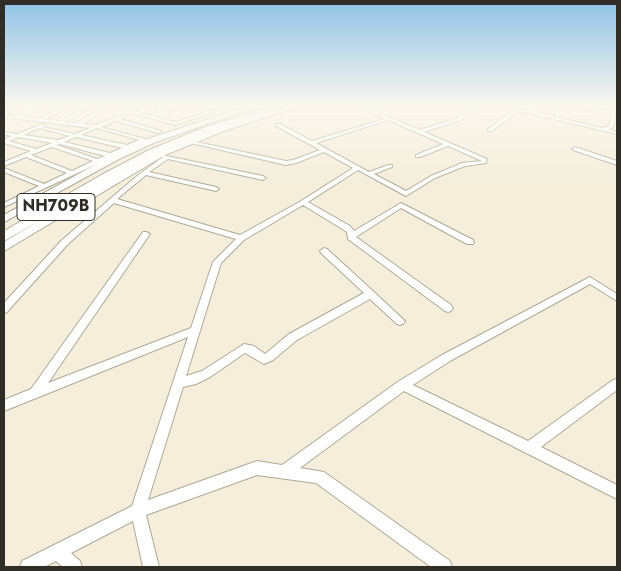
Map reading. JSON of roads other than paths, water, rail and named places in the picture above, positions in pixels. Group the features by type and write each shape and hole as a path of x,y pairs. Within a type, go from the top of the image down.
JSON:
{"highway":[{"name":"NH709B","path":"4,228 98,173 148,148 186,133"},
{"name":"NH709B","path":"4,237 107,176 153,152 200,133"}],"street":[{"path":"4,133 22,134 109,155"},
{"path":"4,141 25,133"},
{"path":"70,133 127,147"},
{"path":"4,164 82,133"},
{"path":"117,133 143,140 153,140"},
{"path":"4,219 101,165 153,140 174,133"},
{"path":"4,247 189,141 213,133"},
{"path":"292,133 406,194 433,178 464,164 484,162 485,160 421,133"},
{"path":"311,143 344,133"},
{"path":"4,205 143,140"},
{"path":"4,141 36,151"},
{"path":"189,141 286,163 294,162 324,150"},
{"path":"57,143 96,161"},
{"path":"418,156 448,144"},
{"path":"576,148 617,163"},
{"path":"26,155 71,173"},
{"path":"4,156 16,159"},
{"path":"4,309 65,242 163,156"},
{"path":"163,156 264,178"},
{"path":"369,174 390,166"},
{"path":"151,567 138,511 217,262 241,238 357,168"},
{"path":"4,170 44,186"},
{"path":"144,173 216,189"},
{"path":"4,197 12,201"},
{"path":"112,200 241,238"},
{"path":"303,202 347,228 352,232 351,237"},
{"path":"351,237 401,205 470,242"},
{"path":"35,393 146,234"},
{"path":"351,237 448,308"},
{"path":"324,251 400,321"},
{"path":"283,472 403,384 446,358 590,280 617,298"},
{"path":"179,382 196,379 244,348 250,349 264,359 269,357 293,337 371,294"},
{"path":"4,405 196,330"},
{"path":"403,384 617,492"},
{"path":"529,448 617,384"},
{"path":"28,567 138,511 257,468 319,477 444,567"},
{"path":"58,552 74,567"}]}
